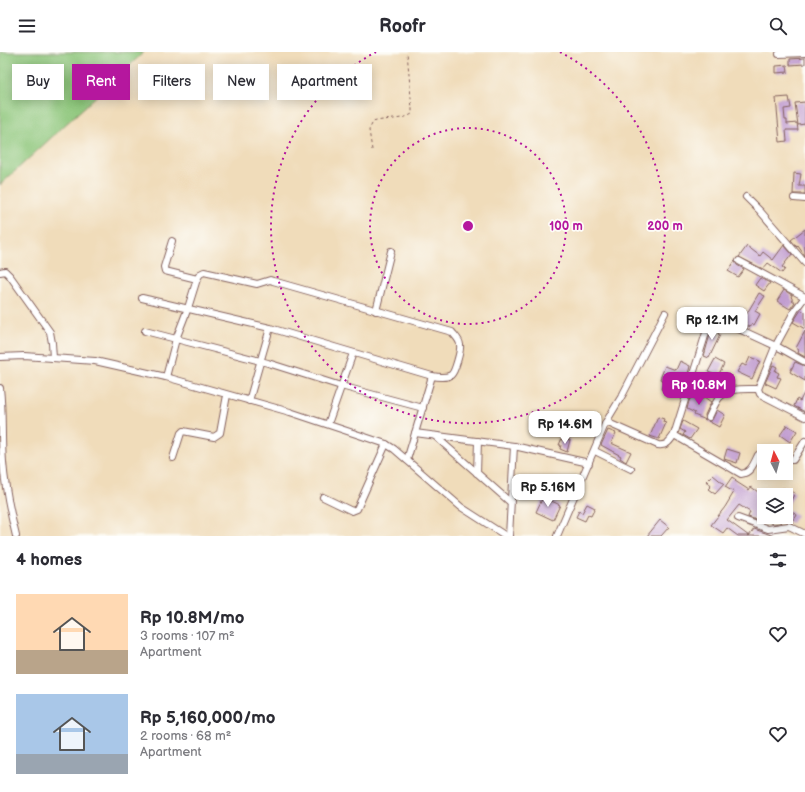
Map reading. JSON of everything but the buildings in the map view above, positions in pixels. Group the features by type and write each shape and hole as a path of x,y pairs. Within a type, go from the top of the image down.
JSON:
{"street":[{"path":"780,54 805,53"},
{"path":"746,197 760,211 805,264"},
{"path":"794,198 805,199"},
{"path":"172,241 164,267 165,271 197,279"},
{"path":"376,311 391,251"},
{"path":"739,261 804,300 795,310 775,347 758,389 760,394 805,417"},
{"path":"0,272 5,271 10,276 50,332 53,358"},
{"path":"142,298 188,308 270,328 432,376 446,377 450,375 454,370 461,346 459,340 452,332 270,280 257,284 204,272 200,274 197,279 188,308 176,339 166,377"},
{"path":"557,536 606,422 623,394 665,313"},
{"path":"606,422 658,444 668,444 674,434 710,320 715,318 805,362"},
{"path":"248,401 270,328"},
{"path":"146,331 260,361 341,386 422,408"},
{"path":"328,424 353,353"},
{"path":"0,357 24,356 95,361 166,377 328,424 386,444 407,460 461,507 506,536"},
{"path":"407,460 432,376"},
{"path":"0,388 3,462 8,504 16,536"},
{"path":"709,417 718,399 722,395 738,389 758,389"},
{"path":"173,458 181,433 184,431 214,437 220,433 227,395"},
{"path":"415,433 514,446 589,463"},
{"path":"674,434 741,474 750,470 757,457"},
{"path":"434,435 510,502"},
{"path":"477,473 478,441"},
{"path":"793,460 805,441"},
{"path":"323,497 352,511 357,509 386,444"},
{"path":"509,536 514,446"},
{"path":"594,451 631,469"},
{"path":"738,518 768,529 792,526 805,534"}],"path":[{"path":"372,150 369,130 373,122 407,117 412,114 407,52"}],"green space":[{"path":"0,52 144,52 130,65 72,64 72,100 92,100 0,185"}]}
